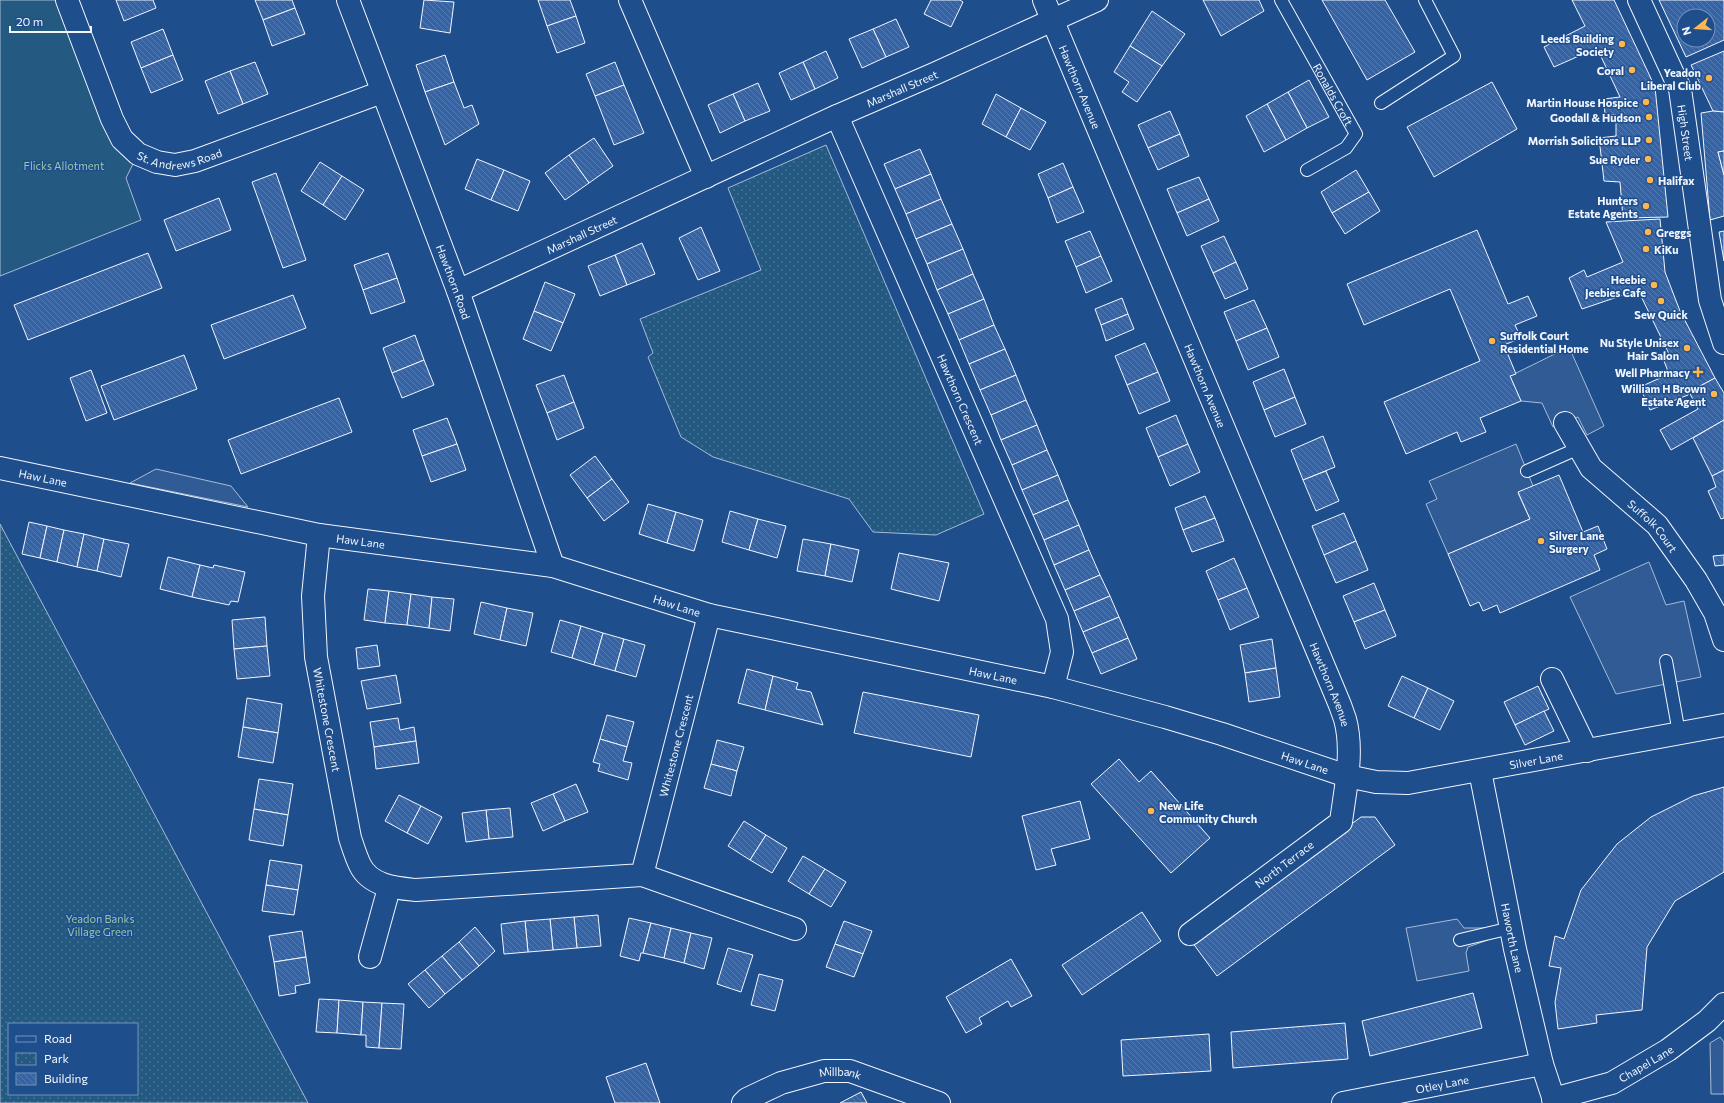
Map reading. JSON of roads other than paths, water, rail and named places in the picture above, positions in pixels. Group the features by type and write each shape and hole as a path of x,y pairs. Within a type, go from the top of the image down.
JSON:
{"street":[{"name":"St. Andrews Road","path":"68,0 112,119 122,139 138,154 157,162 175,164 195,161 382,92"},
{"name":"Hawthorn Road","path":"348,0 458,290 553,566"},
{"path":"630,0 706,177"},
{"name":"Hawthorn Avenue","path":"1044,0 1335,693 1345,720 1348,745 1347,776"},
{"name":"Marshall Street","path":"458,290 837,116 1054,21 1097,0"},
{"name":"High Street","path":"1639,0 1680,89 1710,300 1724,343"},
{"name":"Hawthorn Crescent","path":"837,116 1057,619 1062,652 1052,687"},
{"name":"Suffolk Court","path":"1565,423 1591,468 1657,525 1696,580 1715,613 1724,640"},
{"name":"Haw Lane","path":"0,468 319,534 553,566 710,615 1052,687 1179,721 1347,776"},
{"name":"Whitestone Crescent","path":"319,534 313,596 316,657 350,838 361,867 372,878 389,888 416,890 642,875 795,929"},
{"name":"Whitestone Crescent","path":"642,875 710,615"},
{"path":"1552,679 1587,751"},
{"name":"Silver Lane","path":"1347,776 1376,782 1408,783 1724,725"},
{"name":"Haworth Lane","path":"1480,771 1511,928 1542,1064 1554,1101"},
{"name":"North Terrace","path":"1190,934 1340,822 1347,776"},
{"path":"370,957 389,888"},
{"name":"Chapel Lane","path":"1554,1101 1612,1083 1668,1050 1707,1021 1724,1004"},
{"name":"Otley Lane","path":"1342,1103 1542,1064"},
{"name":"Millbank","path":"743,1103 747,1099 781,1083 824,1071 850,1071 939,1103"}],"lane":[{"name":"Ronalds Croft","path":"1281,0 1356,134 1346,148 1307,170"},
{"path":"1381,103 1454,56 1425,0"},
{"path":"1527,471 1579,448"},
{"path":"1666,661 1679,733"},
{"path":"1460,940 1511,928"}],"place":[{"name":"Leeds Building Society","path":"1622,44"},
{"name":"Coral","path":"1632,70"},
{"name":"Yeadon Liberal Club","path":"1709,78"},
{"name":"Martin House Hospice","path":"1646,102"},
{"name":"Goodall & Hudson","path":"1649,117"},
{"name":"Morrish Solicitors LLP","path":"1649,140"},
{"name":"Sue Ryder","path":"1648,159"},
{"name":"Halifax","path":"1650,180"},
{"name":"Hunters Estate Agents","path":"1646,206"},
{"name":"Greggs","path":"1648,232"},
{"name":"KiKu","path":"1646,249"},
{"name":"Heebie Jeebies Cafe","path":"1654,285"},
{"name":"Sew Quick","path":"1661,301"},
{"name":"Suffolk Court Residential Home","path":"1492,341"},
{"name":"Nu Style Unisex Hair Salon","path":"1687,348"},
{"name":"Well Pharmacy","path":"1698,372"},
{"name":"William H Brown Estate Agent","path":"1714,394"},
{"name":"Silver Lane Surgery","path":"1541,541"},
{"name":"New Life Community Church","path":"1151,811"}],"park label":[{"name":"Flicks Allotment","path":"64,165"},
{"name":"Yeadon Banks Village Green","path":"100,924"}]}
